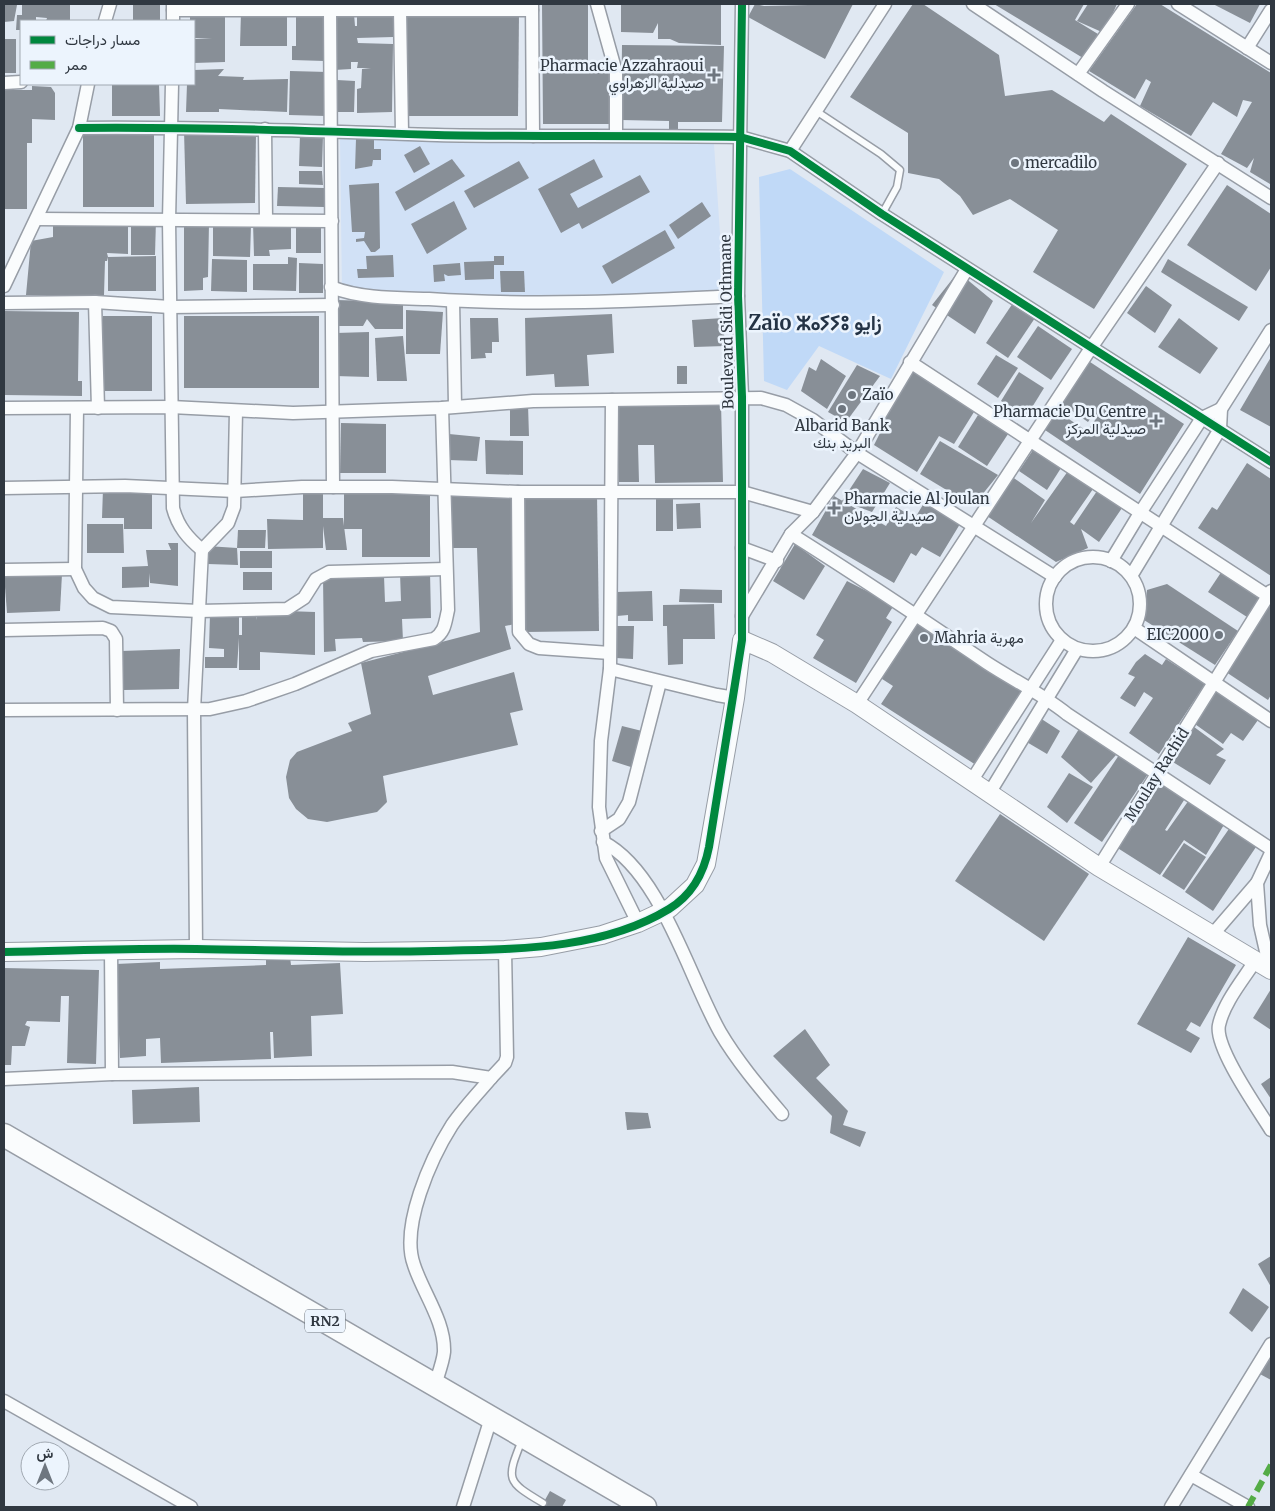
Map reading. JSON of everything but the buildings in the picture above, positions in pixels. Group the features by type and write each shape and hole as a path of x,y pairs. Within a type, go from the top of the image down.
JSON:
{"highway":[{"name":"RN2","path":"4,1135 645,1507"}],"street":[{"path":"105,20 110,4"},
{"path":"597,4 615,61 617,90 616,134"},
{"name":"Boulevard Sidi Othmane","path":"742,4 738,296 742,398 742,640"},
{"path":"790,151 885,4"},
{"path":"973,4 1271,198"},
{"path":"1078,74 1128,4"},
{"path":"1178,4 1271,63"},
{"path":"173,12 532,7 533,136"},
{"path":"330,10 333,487"},
{"path":"400,10 402,133"},
{"path":"1247,48 1271,10"},
{"path":"4,83 20,82"},
{"path":"4,286 79,128 88,85"},
{"path":"172,85 169,220 173,508 177,522 187,537 202,550"},
{"path":"79,128 171,127 533,136 616,134 740,137 790,151 967,269 1271,462"},
{"path":"265,129 266,220"},
{"path":"857,704 1091,348 1218,163"},
{"path":"37,219 332,220"},
{"path":"742,616 792,534 813,512 857,453 967,269"},
{"path":"332,287 348,294 453,301 606,302 738,296"},
{"path":"453,301 455,405"},
{"path":"95,302 98,408"},
{"path":"4,303 95,302 170,307 333,305"},
{"path":"1131,576 1220,429 1221,409 1271,330"},
{"path":"910,362 1160,526 1270,595"},
{"path":"4,408 171,407 236,412 332,411 612,400 761,398 786,405 813,420 857,453 1054,577"},
{"path":"612,400 610,669 598,776 602,837 608,865 638,923"},
{"path":"77,408 78,486 75,569 84,588 93,598 111,607 198,611 287,608 304,598 316,579 329,572 446,569"},
{"path":"4,710 194,710 246,701 295,684 371,651 443,633 448,610 442,408"},
{"path":"1111,561 1202,418 1221,409"},
{"path":"196,949 194,710 202,550 228,523 234,507 236,412"},
{"path":"4,488 78,486 173,487 235,491 333,487 444,488 518,492 742,492 813,512"},
{"path":"518,492 519,632 524,640 539,648 610,652"},
{"path":"792,534 1030,690 1046,698 1271,851 1258,883 1213,934"},
{"path":"742,548 777,561"},
{"path":"1096,558 1111,561 1131,576 1140,602 1138,618 1134,628 1120,642 1103,650 1077,649 1062,640 1051,626 1046,610 1047,592 1054,577 1066,566 1080,559 1096,558"},
{"path":"4,570 75,569"},
{"name":"Moulay Rachid","path":"1099,867 1270,595"},
{"path":"4,630 103,628 111,631 116,639 117,710"},
{"path":"1134,628 1271,721"},
{"path":"4,952 196,949 365,952 504,950 572,942 638,923 663,912 684,897 695,885 706,864 735,698 742,640 772,652 857,704 1099,867 1265,966"},
{"path":"972,780 1062,640"},
{"path":"990,792 1077,649"},
{"path":"610,669 735,698"},
{"path":"602,837 619,819 629,802 660,682"},
{"path":"602,837 632,865 663,912 721,1032 782,1114"},
{"path":"1258,883 1260,925 1265,966 1222,1016 1218,1036 1230,1063 1271,1130"},
{"path":"110,950 112,1074"},
{"path":"435,1385 444,1352 441,1334 413,1264 410,1245 411,1224 422,1185 452,1126 505,1063 507,1057 504,950"},
{"path":"4,1079 112,1074 452,1072 491,1078"},
{"path":"1171,1507 1271,1344"},
{"path":"4,1401 191,1507"},
{"path":"463,1507 490,1418"},
{"path":"1191,1474 1248,1507"}],"lane":[{"path":"816,111 882,154 900,170 898,187 882,214"},
{"path":"523,1436 511,1465 511,1476 519,1488 543,1503"}],"shaded area":[{"path":"340,138 714,144 724,293 342,297"},
{"path":"790,169 944,272 891,379 819,346 787,390 764,381 759,177"}],"marked path":[{"path":"1248,1507 1271,1465"}],"cycle path":[{"path":"4,952 124,949 404,952 524,948 555,945 614,933 642,923 669,909 690,890 696,882 707,857 742,640 742,397 738,296 742,4"},
{"path":"79,128 214,129 475,136 740,137 790,151 882,214 1271,462"}],"place":[{"name":"Pharmacie Azzahraoui صيدلية الزهراوي","path":"714,75"},
{"name":"mercadilo","path":"1015,163"},
{"name":"Zaïo","path":"852,395"},
{"name":"Albarid Bank البريد بنك","path":"842,409"},
{"name":"Pharmacie Du Centre صيدلية المركز","path":"1156,421"},
{"name":"Pharmacie Al Joulan صيدلية الجولان","path":"834,508"},
{"name":"EIC2000","path":"1219,635"},
{"name":"Mahria مهرية","path":"924,638"}],"district":[{"name":"Zaïo ⵣⴰⵢⵢⵓ زايو","path":"815,323"}]}
